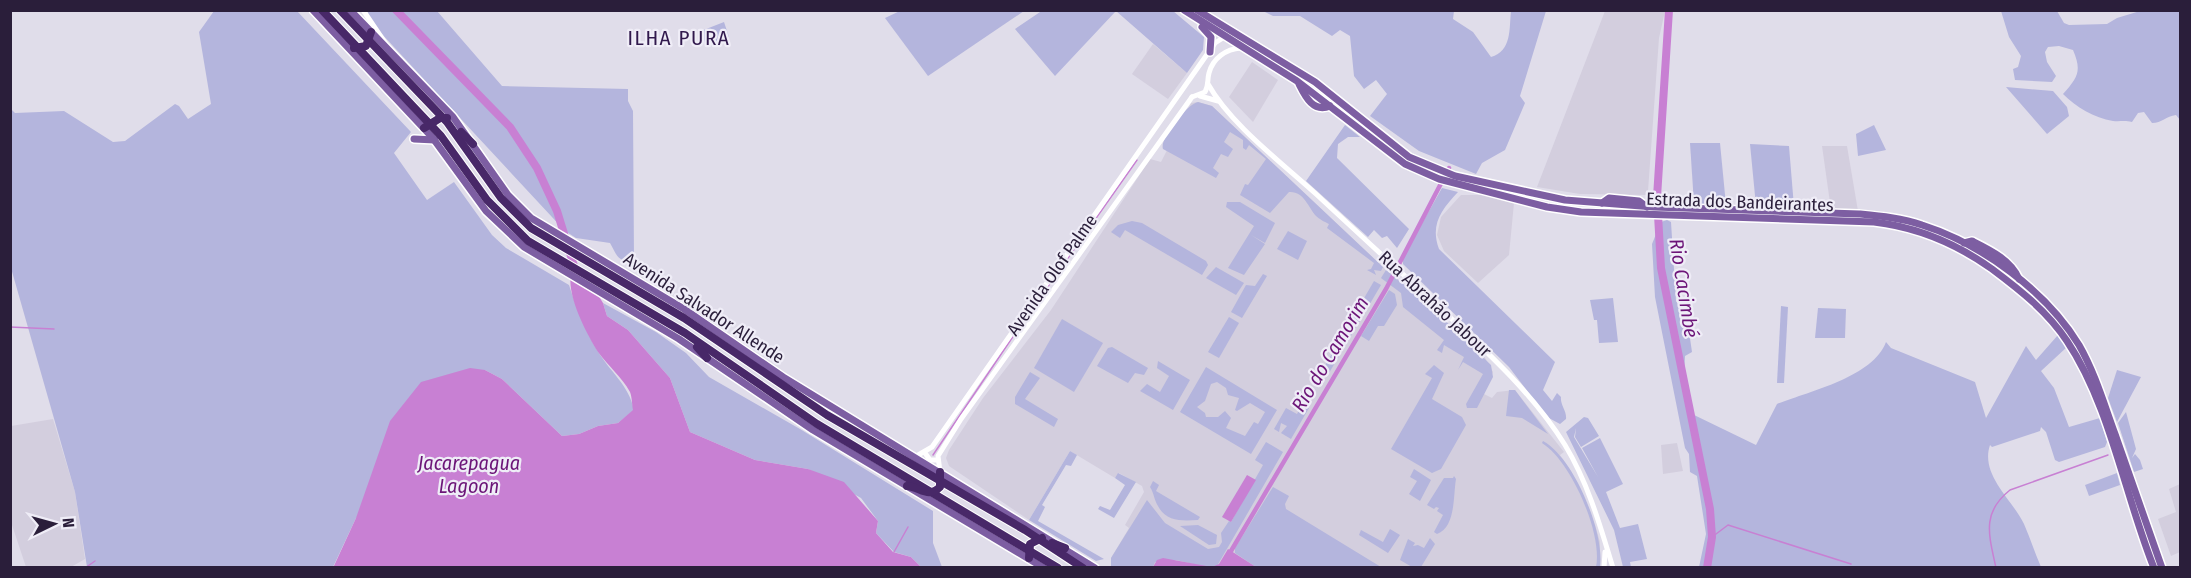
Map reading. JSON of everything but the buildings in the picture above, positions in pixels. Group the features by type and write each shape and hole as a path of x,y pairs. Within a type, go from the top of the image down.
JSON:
{"highway":[{"name":"Avenida Salvador Allende","path":"340,10 370,36 437,110 431,127"},
{"name":"Avenida Salvador Allende","path":"321,14 358,49 517,217 544,237 684,318 827,415 940,477 1083,567"},
{"path":"358,49 365,47 370,36"},
{"path":"431,127 437,110"},
{"path":"431,127 452,121 473,144"},
{"name":"Avenida Salvador Allende","path":"431,127 452,150 498,213 551,260 600,283 658,317 817,424 1029,554 1058,567"},
{"path":"634,288 723,340 727,339"},
{"path":"658,317 707,358"},
{"path":"907,486 931,493 940,487 940,477"},
{"path":"1029,554 1031,543 1037,538 1065,548"}],"main road":[{"name":"Avenida Salvador Allende","path":"313,10 321,14 431,127 486,211 509,235 707,358 813,430 1029,554 1044,567"},
{"name":"Avenida Salvador Allende","path":"350,10 370,36 392,54 453,117 512,200 542,226 684,309 940,477 1095,567"},
{"name":"Estrada dos Bandeirantes","path":"1184,10 1236,36 1303,75 1332,95 1408,157 1442,176"},
{"name":"Estrada dos Bandeirantes","path":"1195,14 1241,48 1298,81 1313,105 1322,108 1330,106 1405,164 1454,180 1581,212 1655,210 1859,214 1893,218 1964,243 1972,241 1995,254 2013,268 2020,281 2066,327 2093,374 2162,567"},
{"path":"1195,14 1211,37 1210,52"},
{"path":"1330,106 1332,95"},
{"path":"414,139 431,127"},
{"name":"Estrada dos Bandeirantes","path":"1454,180 1565,200 1596,201"},
{"path":"1568,210 1609,198 1639,201 1655,210"},
{"path":"1581,212 1596,201"},
{"path":"1596,201 1606,213"},
{"name":"Estrada dos Bandeirantes","path":"1655,210 1889,224 1941,236 2014,285 2052,321 2074,351 2090,382 2154,567"},
{"path":"1964,243 1966,253"}],"street":[{"path":"363,10 392,49 392,54"},
{"path":"1236,36 1223,36 1187,86 1188,93 1192,97 1200,96 1209,84 1208,77 1215,61 1225,51 1241,48"},
{"path":"1195,75 1202,74 1208,77"},
{"name":"Rua Abrahão Jabour","path":"1209,84 1219,102 1485,350 1524,390 1548,419 1579,471 1613,567"},
{"name":"Avenida Olof Palme","path":"925,453 1187,86"},
{"name":"Rua Abrahão Jabour","path":"1200,96 1219,102"},
{"name":"Avenida Olof Palme","path":"937,460 961,418 1192,97"},
{"path":"913,458 925,453 930,460 937,460 940,477"},
{"name":"Rua Abrahão Jabour","path":"1604,567 1605,541"}],"shaded area":[{"path":"368,10 437,11 502,86 628,89 628,101 633,111 634,259 629,263 621,259 616,255 610,243 576,238 565,231 367,18"},
{"path":"902,10 1024,11 928,76 885,18"},
{"path":"1043,10 1173,11 1204,37 1203,50 1187,73 1116,11 1055,76 1015,29"},
{"path":"214,11 297,11 411,132 394,153 427,200 454,182 492,235 506,248 569,285 597,350 624,386 634,410 618,423 598,426 579,434 562,436 502,379 485,370 356,518 333,567 87,567 75,492 11,268 10,108 15,113 64,111 113,142 125,141 175,104 188,119 211,104 199,32"},
{"path":"1263,11 1454,11 1453,19 1473,32 1491,57 1503,50 1506,45 1511,11 1546,11 1520,96 1525,103 1505,150 1482,163 1476,174 1419,151 1370,116 1387,94 1376,80 1364,89 1354,76 1350,36 1340,30 1332,36 1300,16 1273,16"},
{"path":"1605,11 1665,11 1659,38 1647,195 1580,194 1537,187"},
{"path":"2001,11 2057,11 2064,23 2069,25 2107,24 2117,18 2140,11 2180,11 2180,120 2176,115 2152,123 2144,112 2138,113 2132,122 2113,121 2092,115 2063,94 2075,78 2078,69 2073,50 2059,46 2048,47 2045,52 2047,62 2056,76 2052,82 2015,80 2013,69 2018,67 2021,56 2009,37"},
{"path":"724,22 729,37 706,45 701,31"},
{"path":"1153,44 1187,73 1168,99 1132,74"},
{"path":"1252,62 1278,80 1253,122 1229,97"},
{"path":"2006,87 2053,91 2067,107 2069,116 2047,134"},
{"path":"1198,102 1212,106 1385,269 1484,356 1493,372 1484,394 1492,398 1497,392 1515,390 1564,452 1560,455 1571,471 1595,525 1600,542 1600,567 1111,567 1111,558 1129,528 1125,525 1144,492 1142,486 1119,473 1115,478 1070,451 1029,520 949,466 946,458 949,450 983,398 1051,310 1150,159 1161,162 1191,103"},
{"path":"1198,102 1212,106 1383,267 1381,271 1374,270 1376,275 1367,270 1371,269 1374,263 1327,228 1329,224 1316,216 1298,194 1289,192 1270,213 1240,195 1245,184 1248,185 1266,159 1249,145 1246,150 1243,148 1243,140 1230,132 1224,142 1233,149 1228,157 1221,154 1213,168 1219,173 1216,178 1163,149 1169,130 1187,109"},
{"path":"1345,125 1360,137 1348,137 1338,144 1337,158 1409,229 1397,248 1387,236 1382,238 1374,230 1368,237 1306,181"},
{"path":"1874,125 1886,150 1858,156 1856,134"},
{"path":"1690,143 1720,143 1726,205 1694,204"},
{"path":"1750,144 1789,146 1794,207 1756,206"},
{"path":"1822,146 1847,146 1858,211 1831,210"},
{"path":"1442,188 1458,192 1439,218 1436,232 1439,249 1555,362 1543,390 1552,401 1557,393 1561,397 1566,419 1560,424 1547,417 1509,367 1403,264 1403,257"},
{"path":"1461,195 1484,195 1514,203 1509,255 1478,283 1444,251 1437,235 1441,217"},
{"path":"1227,202 1240,202 1275,223 1265,243 1251,235 1265,244 1244,275 1228,268 1254,226 1226,207"},
{"path":"1667,220 1671,222 1676,301 1687,318 1692,352 1685,356 1684,375 1692,414 1756,445 1777,404 1854,374 1879,354 1886,342 1891,348 1975,382 1986,418 2026,346 2036,360 2058,335 2067,347 2041,371 2054,388 2069,427 2100,418 2107,442 2105,447 2059,462 2055,460 2046,432 2041,427 2040,431 1992,447 1990,445 1988,456 1993,477 2024,524 2041,567 1699,567 1706,534 1697,476 1690,472 1689,454 1685,448 1655,297 1652,244 1661,222"},
{"path":"1132,221 1142,223 1206,261 1208,265 1202,275 1125,230 1120,238 1111,232 1118,225"},
{"path":"1288,231 1307,241 1298,260 1277,249"},
{"path":"1216,267 1244,283 1236,295 1206,278"},
{"path":"1386,270 1429,305 1491,365 1493,377 1477,408 1467,408 1466,404 1483,374 1463,362 1458,370 1464,357 1444,345 1442,353 1437,350 1444,340 1403,307 1401,293 1381,278"},
{"path":"1263,274 1267,276 1242,318 1231,312 1246,285 1255,286"},
{"path":"1374,281 1381,285 1329,373 1323,369"},
{"path":"1389,290 1395,294 1397,305 1384,326 1378,326 1369,341 1361,336"},
{"path":"1613,298 1618,342 1599,343 1597,320 1594,320 1590,300"},
{"path":"603,303 656,332 686,353 709,377 800,429 933,511 933,543 942,567 921,567 911,557 894,552 876,533 878,521 861,498 808,469 755,460 690,432 670,378 628,330 607,316"},
{"path":"1781,306 1788,307 1784,383 1777,383"},
{"path":"1818,308 1846,309 1845,338 1815,338"},
{"path":"1229,317 1239,323 1219,358 1208,352"},
{"path":"1062,319 1103,343 1074,392 1034,368"},
{"path":"1112,347 1148,368 1144,375 1135,373 1128,383 1097,366 1108,348"},
{"path":"1158,361 1190,380 1173,410 1140,391 1147,384 1160,392 1169,376 1157,368"},
{"path":"1434,365 1444,373 1432,399 1462,417 1466,425 1441,469 1432,473 1391,449 1432,378 1425,374"},
{"path":"1206,367 1277,410 1251,454 1180,412","holes":["1217,382 1226,388 1228,395 1239,398 1235,410 1250,403 1265,412 1258,424 1254,422 1245,436 1226,428 1231,418 1225,411 1218,417 1206,417 1205,413 1197,407 1205,401 1211,384"]},
{"path":"2117,370 2141,377 2117,422 2108,398"},
{"path":"1030,372 1040,378 1025,399 1058,419 1054,427 1015,404 1015,397"},
{"path":"1509,390 1515,390 1548,434 1522,418 1506,416"},
{"path":"1302,405 1309,408 1291,439 1281,433 1287,426 1281,423 1279,432 1274,429 1286,408 1297,414"},
{"path":"2126,412 2136,449 2132,458 2135,454 2143,469 2134,472 2118,423"},
{"path":"1584,417 1588,418 1599,436 1581,447 1575,437 1576,428 1574,437 1598,477 1582,448 1600,438 1623,484 1606,492 1620,528 1638,524 1647,559 1630,562 1631,567 1623,567 1614,530 1566,432"},
{"path":"53,419 75,492 85,559 71,567 26,567 11,522 11,426"},
{"path":"1543,441 1566,463 1585,498 1598,535 1600,567 1596,567 1595,536 1590,518 1574,481 1564,465 1542,443"},
{"path":"1266,442 1283,452 1217,566 1206,567 1176,560 1155,562 1153,567 1111,568 1111,558 1147,500 1165,523 1208,549 1219,547 1222,542 1221,533 1229,521 1231,522 1263,465 1255,460"},
{"path":"1677,443 1683,471 1663,474 1661,445"},
{"path":"1070,451 1077,455 1071,466 1066,465 1042,505 1045,507 1038,521 1104,559 1096,561 1029,520"},
{"path":"1414,469 1431,480 1420,501 1409,494 1417,481 1410,477"},
{"path":"1118,473 1136,482 1114,518 1098,509 1100,506 1110,510 1125,485 1115,478"},
{"path":"2117,473 2120,485 2089,496 2085,485"},
{"path":"1454,476 1456,479 1451,518 1448,525 1437,534 1434,532 1443,515 1437,511 1439,508 1434,509 1427,505 1444,478"},
{"path":"1153,481 1159,485 1156,491 1200,517 1198,520 1170,518 1161,511 1150,487"},
{"path":"2180,484 2180,552 2171,556 2158,519 2176,512 2169,489"},
{"path":"1273,487 1289,496 1285,504 1286,509 1381,567 1256,567 1235,553 1235,548"},
{"path":"1198,525 1217,535 1216,544 1209,545 1180,526"},
{"path":"1390,529 1400,535 1388,553 1359,535 1361,530 1383,542"},
{"path":"1430,538 1435,544 1421,567 1412,567 1400,560 1408,539 1415,543 1413,546 1418,545 1424,548"}],"water":[{"name":"Jacarepagua Lagoon","path":"574,266 589,280 603,303 607,316 628,330 670,378 690,432 755,460 808,469 844,482 878,521 876,533 893,552 911,557 921,567 333,568 356,518 390,421 421,382 470,368 485,370 502,379 562,436 579,434 598,426 618,423 633,410 630,392 598,352 577,309 571,285"},
{"path":"1247,475 1256,480 1231,522 1222,517"},
{"path":"1228,549 1256,567 1212,567 1219,564"},
{"path":"1163,558 1212,567 1153,567 1157,560"}],"waterway":[{"path":"396,10 510,127 537,168 557,211 574,266"},
{"name":"Rio Cacimbé","path":"1669,10 1657,197 1661,268 1710,509 1712,537 1707,568"},
{"path":"1042,295 1137,160"},
{"name":"Rio do Camorim","path":"1231,551 1386,289 1449,168"},
{"path":"933,455 1035,304"},
{"path":"10,327 54,329"},
{"path":"1996,568 1990,525 1991,516 2001,499 2010,490 2108,455"},
{"path":"1712,537 1728,525 1851,564"},
{"path":"894,552 908,527"},
{"path":"85,568 95,561"}],"district":[{"name":"ILHA PURA","path":"679,38"}]}
